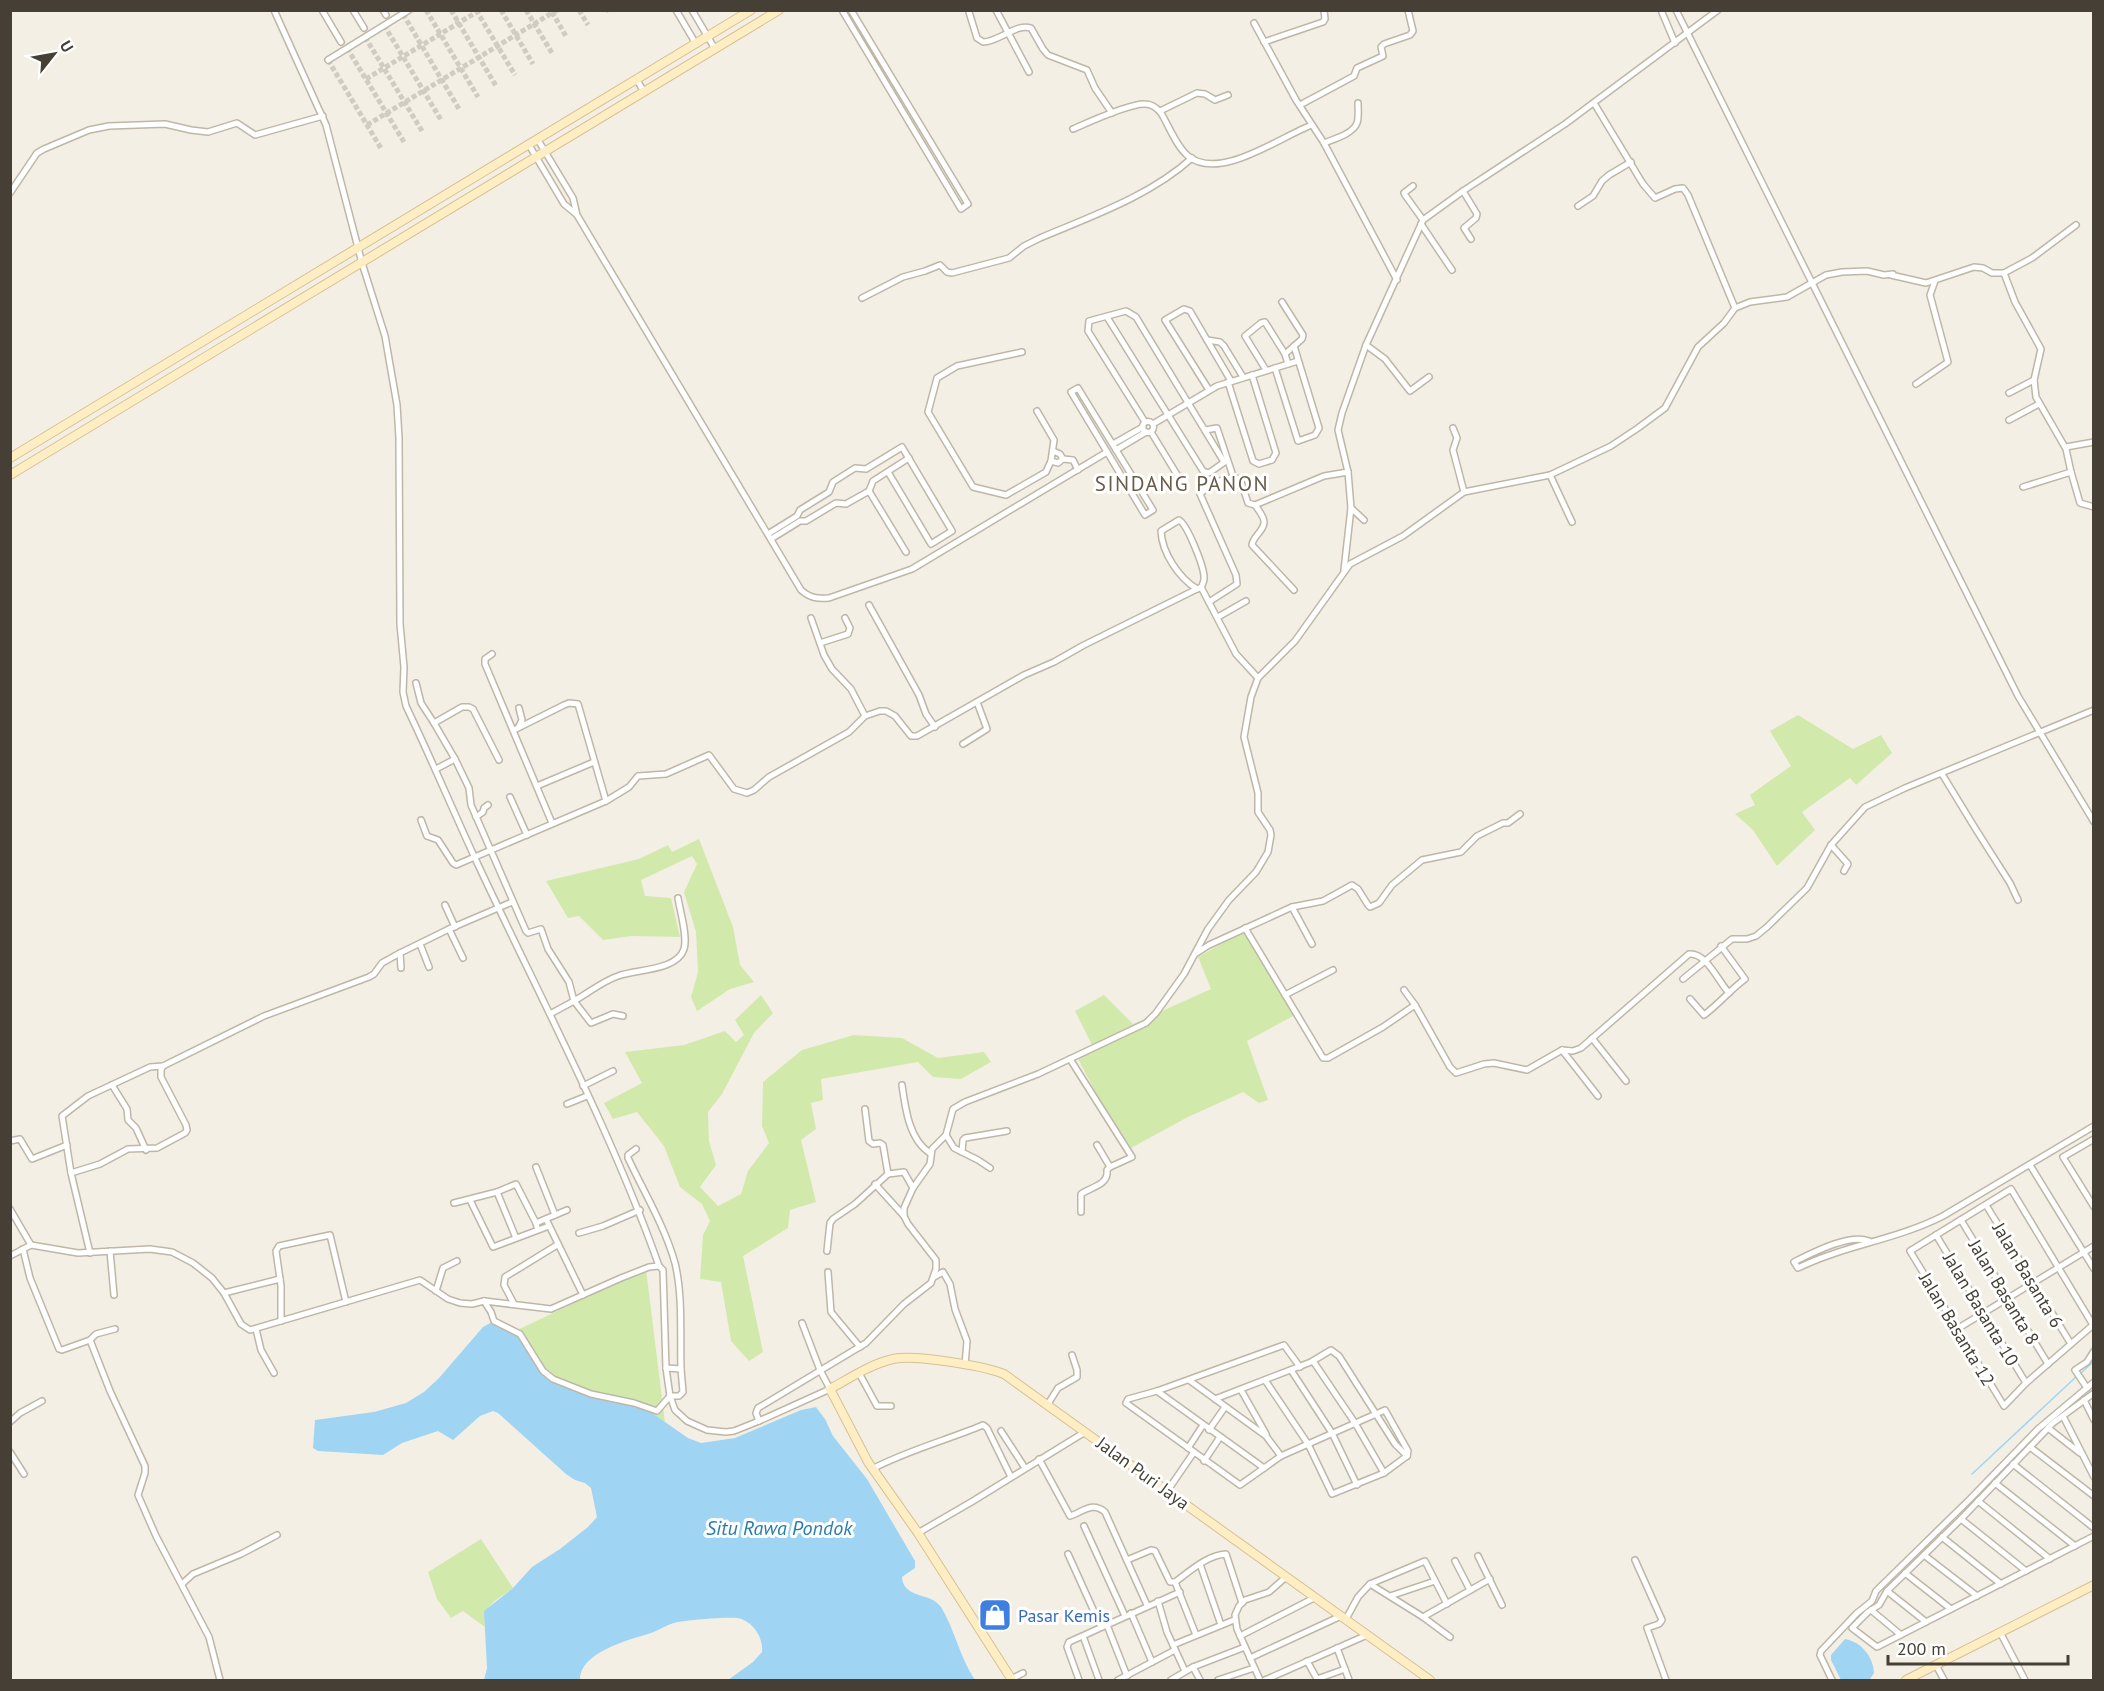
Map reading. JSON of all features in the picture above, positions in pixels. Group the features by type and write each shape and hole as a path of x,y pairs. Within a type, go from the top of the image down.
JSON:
{"street":[{"path":"274,10 323,116 362,262 385,336 397,405 403,692 499,908 640,1210 663,1273 666,1368 673,1406 687,1421 707,1430 726,1432 759,1421 830,1389"},
{"path":"322,10 341,42"},
{"path":"353,10 363,28"},
{"path":"328,60 409,10"},
{"path":"676,10 696,44"},
{"path":"692,10 715,49"},
{"path":"10,458 752,10"},
{"path":"10,475 779,10"},
{"path":"842,10 961,209 968,204 851,10"},
{"path":"996,10 1029,72"},
{"path":"1264,42 1321,23 1325,19 1324,10"},
{"path":"1300,105 1354,76 1357,68 1383,56 1382,46 1410,35 1413,31 1408,10"},
{"path":"1661,10 1675,43"},
{"path":"1676,10 2018,696 2094,822"},
{"path":"1343,572 1351,508 1348,472 1338,430 1366,345 1422,222 1463,191 1565,124 1718,10"},
{"path":"969,12 979,41 988,42 1029,26 1048,55 1074,66 1084,67 1101,99 1112,113"},
{"path":"1254,22 1324,143 1397,280"},
{"path":"637,80 644,92"},
{"path":"1160,111 1197,93 1205,94 1215,100 1228,95"},
{"path":"1324,143 1354,128 1358,122 1358,103"},
{"path":"1594,103 1643,184 1654,198 1683,188 1688,195 1734,308"},
{"path":"1073,129 1141,104 1153,105 1160,111 1182,149 1192,158 1202,163 1219,164 1250,155 1294,131 1312,125"},
{"path":"10,193 37,153 98,128 165,124 208,132 237,123 255,135 323,116"},
{"path":"538,140 573,198 577,215 801,590 808,596 818,599 829,598 912,569 1107,452"},
{"path":"529,145 564,204 577,215"},
{"path":"862,298 903,277 940,265 947,272 952,273 1009,258 1024,246 1040,238 1142,193 1192,158"},
{"path":"1578,206 1593,196 1602,181 1609,175 1631,162"},
{"path":"466,183 474,195"},
{"path":"1413,186 1406,190 1405,195 1452,270"},
{"path":"1463,191 1477,214 1476,218 1464,228 1471,239"},
{"path":"904,1216 905,1203 930,1164 930,1153 935,1144 946,1135 952,1112 956,1107 1014,1084 1146,1023 1178,982 1208,929 1229,900 1263,862 1268,852 1271,835 1258,812 1258,793 1246,748 1244,737 1248,709 1258,678 1295,641 1343,572 1359,558 1403,536 1464,492 1550,475 1611,446 1665,408 1698,347 1724,323 1734,308 1750,302 1787,297 1826,275 1842,272 1867,271 1884,275 1893,274 1919,282 1935,281 1974,267 1983,268 1992,273 2004,273 2032,258 2076,225"},
{"path":"2004,273 2015,302 2041,349 2034,380 2036,397 2066,447 2070,472 2080,503 2094,507"},
{"path":"1916,384 1948,363 1930,295 1935,281"},
{"path":"1282,302 1303,335 1302,339 1285,354"},
{"path":"1209,390 1166,320 1187,309 1230,381 1253,461 1259,464 1272,460 1276,453 1252,375"},
{"path":"1184,486 1088,331 1089,321 1126,312 1136,317 1232,473"},
{"path":"1107,317 1203,471 1209,473 1226,461"},
{"path":"1266,370 1245,336 1261,323 1265,322 1285,354 1288,364"},
{"path":"1207,340 1220,342 1224,346 1243,377"},
{"path":"1366,345 1386,359 1410,391 1429,376"},
{"path":"1275,368 1298,441 1315,435 1319,432 1319,428 1294,346"},
{"path":"1022,352 957,366 937,378 928,412 973,487 1006,495 1046,472 1051,461 1054,440 1037,411"},
{"path":"1114,447 1146,428 1148,421 1153,424 1209,390 1230,381 1298,361"},
{"path":"2009,393 2034,380"},
{"path":"1078,388 1114,447 1153,510 1145,515 1071,392 1078,388"},
{"path":"2009,420 2039,404"},
{"path":"1205,430 1217,428 1226,461"},
{"path":"1453,428 1457,438 1453,450 1464,492"},
{"path":"2066,447 2094,441"},
{"path":"799,518 800,510 829,492 833,482 855,468 866,470 902,447 952,531 931,544 888,472"},
{"path":"1053,452 1060,454 1063,459"},
{"path":"799,518 806,521 836,503 846,504 869,491 873,481 909,458"},
{"path":"1051,461 1059,463 1063,459 1073,460 1078,470"},
{"path":"866,470 873,481"},
{"path":"1209,602 1237,585 1236,575 1200,494 1223,480 1239,477 1248,503 1255,505 1324,476 1348,472"},
{"path":"2023,487 2070,472"},
{"path":"1550,475 1572,522"},
{"path":"1127,485 1135,480"},
{"path":"869,491 906,552"},
{"path":"829,492 836,503"},
{"path":"1255,505 1264,525 1252,540 1252,545 1294,590"},
{"path":"1351,508 1364,520"},
{"path":"769,537 799,518"},
{"path":"421,820 427,836 438,840 456,865 606,801 629,787 638,776 666,774 709,755 734,789 743,793 751,792 769,777 849,732 865,716 880,711 886,711 895,716 913,737 935,727 1024,675 1054,663 1084,645 1199,589 1204,578 1201,567 1189,533 1183,522 1179,520 1161,531 1166,549 1177,571 1185,582 1199,589 1209,602 1236,654 1258,678"},
{"path":"1218,617 1246,601"},
{"path":"869,605 935,727"},
{"path":"811,618 832,669 851,689 865,716"},
{"path":"820,643 848,634 850,628 845,618"},
{"path":"492,654 484,660 516,729 552,823"},
{"path":"416,683 420,703 434,723 469,788 471,805 488,850 527,932 541,929 548,949 569,982 574,1001 591,1023 613,1014 623,1016"},
{"path":"963,744 988,728 976,702"},
{"path":"409,706 420,703"},
{"path":"516,729 564,705 574,703 580,708 606,801"},
{"path":"434,723 462,707 473,709 499,760"},
{"path":"516,729 522,720 519,708"},
{"path":"1683,979 1721,946 1735,938 1747,939 1756,936 1767,927 1807,888 1832,845 1865,807 1905,788 2094,710"},
{"path":"436,769 454,760"},
{"path":"537,786 594,762"},
{"path":"1942,774 2010,883 2018,900"},
{"path":"510,797 527,835"},
{"path":"476,817 488,805"},
{"path":"1194,955 1209,945 1292,907 1323,901 1352,885 1370,907 1376,906 1392,885 1422,860 1461,852 1477,836 1503,823 1508,823 1520,814"},
{"path":"1832,845 1848,864 1844,871"},
{"path":"550,1014 620,975 641,972 677,959 685,948 678,898"},
{"path":"90,1253 71,1173 62,1116 65,1112 77,1107 88,1096 150,1067 163,1066 264,1016 369,977 374,974 381,963 400,953 512,902"},
{"path":"445,905 463,958"},
{"path":"1292,907 1312,944"},
{"path":"1245,928 1323,1058 1328,1058 1383,1027 1415,1005"},
{"path":"420,944 429,967"},
{"path":"1690,999 1704,1015 1721,1003 1745,980 1721,946"},
{"path":"400,953 401,968"},
{"path":"1404,990 1450,1067 1456,1073 1494,1063 1527,1070 1562,1050 1573,1052 1592,1038 1684,956 1694,953 1705,961 1729,993"},
{"path":"1285,995 1333,970"},
{"path":"1592,1038 1626,1081"},
{"path":"1562,1050 1598,1095"},
{"path":"1070,1059 1132,1155 1131,1158 1110,1167 1107,1170 1108,1175 1105,1182 1081,1194 1081,1212"},
{"path":"71,1173 100,1164 128,1149 157,1148 185,1133 187,1130 179,1109 161,1077 160,1070 163,1066"},
{"path":"583,1086 613,1071"},
{"path":"112,1085 127,1109 128,1120 136,1128 146,1150"},
{"path":"902,1085 913,1132 919,1143 930,1153"},
{"path":"567,1104 587,1096"},
{"path":"865,1109 869,1141 873,1144 882,1144 888,1174"},
{"path":"1869,1241 1863,1246 1831,1253 1798,1268 1794,1262 1812,1253 1848,1241 1862,1238 1869,1241 1890,1238 1918,1229 2094,1126"},
{"path":"962,1152 965,1138 1007,1131"},
{"path":"946,1135 954,1148 990,1168"},
{"path":"10,1141 20,1139 33,1159 67,1145"},
{"path":"2094,1149 2091,1140 2063,1157 2094,1207"},
{"path":"1097,1145 1110,1167"},
{"path":"484,1301 493,1320 520,1334 543,1371 553,1379 591,1394 634,1403 656,1411 670,1396 679,1396 683,1392 676,1270 659,1223 628,1158 628,1155 636,1149"},
{"path":"2030,1165 2094,1269"},
{"path":"536,1167 555,1215"},
{"path":"826,1251 832,1219 855,1204 888,1174 904,1172 913,1188"},
{"path":"454,1203 497,1192 516,1184 537,1227"},
{"path":"759,1421 756,1413 758,1408 860,1347 904,1304 929,1286 934,1277 936,1260 904,1216 875,1184"},
{"path":"1936,1235 2011,1190 2093,1325 2026,1383"},
{"path":"497,1192 516,1238"},
{"path":"470,1200 491,1246 495,1247 567,1210"},
{"name":"Jalan Basanta 6","path":"1986,1205 2071,1344"},
{"path":"10,1209 31,1245"},
{"path":"579,1233 603,1226 640,1210"},
{"path":"546,1219 583,1296"},
{"name":"Jalan Basanta 8","path":"1960,1220 2048,1364"},
{"path":"537,1227 549,1226"},
{"path":"281,1322 280,1279 276,1251 279,1245 330,1235 346,1302"},
{"name":"Jalan Basanta 12","path":"1936,1235 1910,1251 2004,1406 2026,1383"},
{"name":"Jalan Basanta 10","path":"1936,1235 2026,1383"},
{"path":"1848,1241 1850,1248"},
{"path":"10,1256 31,1245 69,1252 150,1249 172,1252 203,1269 224,1293 241,1324 250,1330 420,1280 453,1301 472,1304 484,1301 551,1309 640,1271 659,1266"},
{"path":"514,1304 504,1285 505,1277 557,1245"},
{"path":"1957,1329 2094,1246"},
{"path":"23,1249 30,1278 59,1349 62,1350 90,1340 96,1334 115,1329"},
{"path":"110,1251 114,1295"},
{"path":"436,1291 443,1268 457,1261"},
{"path":"828,1272 831,1312 860,1347"},
{"path":"934,1277 943,1272 950,1284 955,1309 968,1341 964,1365"},
{"path":"224,1293 280,1279"},
{"path":"802,1323 820,1370 871,1465 918,1533 1012,1680 1023,1673"},
{"path":"256,1329 261,1350 274,1373"},
{"path":"90,1340 110,1391 145,1466 145,1473 138,1492 140,1500 156,1536 209,1637 220,1680"},
{"path":"1265,1380 1308,1444 1332,1494 1384,1473 1407,1456 1408,1451 1387,1411 1355,1423 1332,1433 1308,1444 1281,1456 1240,1485 1127,1404 1128,1399 1157,1391 1284,1345 1300,1367"},
{"path":"1215,1399 1300,1367 1329,1350 1336,1353 1395,1444 1407,1456"},
{"path":"2087,1388 2075,1370 2087,1362 2094,1351"},
{"path":"1048,1404 1058,1388 1077,1377 1072,1355"},
{"name":"Jalan Puri Jaya","path":"830,1389 859,1373 899,1358 938,1360 990,1368 1004,1374 1085,1432 1169,1487 1314,1598 1345,1615 1367,1635 1430,1680"},
{"path":"1313,1361 1355,1423 1384,1473"},
{"path":"666,1368 681,1369"},
{"path":"1291,1370 1332,1433 1358,1485"},
{"path":"859,1373 877,1406 891,1406"},
{"path":"1188,1380 1266,1436"},
{"path":"1832,1680 1820,1655 1821,1651 1857,1613 1872,1601 1876,1591 1962,1507 2008,1458 2038,1429 2094,1382"},
{"path":"1241,1390 1266,1436 1281,1456"},
{"path":"1157,1391 1264,1468"},
{"path":"2094,1393 2048,1428 1961,1519 1887,1591 1879,1605 1852,1628 1877,1647 2094,1536"},
{"path":"2084,1400 2094,1420"},
{"path":"10,1422 20,1413 42,1401"},
{"path":"1209,1430 1226,1407"},
{"path":"2063,1416 2094,1477"},
{"path":"871,1465 956,1437 983,1425 987,1428 1011,1477"},
{"path":"1188,1448 1203,1425"},
{"path":"2048,1428 2083,1456"},
{"path":"1001,1431 1025,1468"},
{"path":"918,1533 973,1502 1085,1432"},
{"path":"1204,1461 1220,1437"},
{"path":"2030,1447 2094,1497"},
{"path":"10,1452 24,1474"},
{"path":"1169,1487 1194,1452"},
{"path":"1039,1459 1070,1516 1090,1506 1097,1506 1106,1512 1147,1605"},
{"path":"2087,1464 2094,1460"},
{"path":"2013,1464 2094,1528"},
{"path":"1995,1483 2075,1546"},
{"path":"1978,1501 2050,1558"},
{"path":"1961,1519 2026,1571"},
{"path":"1084,1527 1152,1662"},
{"path":"182,1584 193,1574 241,1554 277,1534"},
{"path":"1942,1537 2001,1584"},
{"path":"1128,1560 1154,1550 1170,1582 1175,1582 1200,1564 1226,1554 1242,1603"},
{"path":"1068,1554 1127,1676"},
{"path":"1924,1555 1977,1596"},
{"path":"1478,1556 1503,1605"},
{"path":"1635,1560 1662,1620 1659,1624 1647,1628 1666,1680"},
{"path":"1250,1658 1345,1615 1370,1584 1425,1562 1447,1604"},
{"path":"1455,1562 1470,1590"},
{"path":"1200,1564 1221,1625"},
{"path":"1905,1573 1952,1609"},
{"path":"1260,1680 1234,1620 1236,1610 1249,1598 1269,1592 1286,1577"},
{"path":"1423,1617 1490,1579"},
{"path":"1390,1596 1435,1581"},
{"path":"1175,1582 1196,1635"},
{"path":"1370,1584 1450,1637"},
{"path":"1906,1680 2094,1585"},
{"path":"1887,1591 1926,1622"},
{"path":"1079,1680 1067,1647 1069,1642 1180,1592"},
{"path":"1240,1636 1314,1598"},
{"path":"1158,1601 1174,1648 1185,1671"},
{"path":"1871,1610 1901,1635"},
{"path":"1118,1680 1196,1635 1234,1620"},
{"path":"2000,1632 2025,1680"},
{"path":"1265,1680 1367,1635"},
{"path":"1083,1636 1099,1680"},
{"path":"1171,1680 1193,1667 1245,1647"},
{"path":"1337,1648 1349,1680"},
{"path":"1307,1661 1317,1680 1345,1669"},
{"path":"1936,1665 1944,1680"},
{"path":"1193,1667 1200,1680"},
{"path":"1218,1680 1254,1668"}],"green space":[{"path":"1798,715 1853,749 1881,735 1892,753 1856,785 1850,778 1802,812 1815,830 1777,866 1753,830 1735,814 1755,805 1750,795 1791,766 1770,731"},
{"path":"699,839 733,927 740,965 754,982 730,989 697,1011 691,997 698,972 696,932 684,892 697,864 692,856 641,880 645,896 671,898 680,937 632,936 603,940 579,916 568,918 546,881 639,859 668,845 672,852"},
{"path":"1245,930 1295,1015 1247,1041 1268,1100 1259,1103 1243,1092 1188,1117 1131,1148 1097,1095 1077,1057 1094,1049 1075,1011 1104,995 1133,1024 1211,989 1198,957"},
{"path":"761,995 773,1013 754,1033 722,1094 708,1112 709,1141 716,1165 700,1187 718,1206 741,1194 748,1171 769,1143 762,1126 763,1082 802,1050 854,1035 902,1038 938,1058 984,1052 991,1062 961,1079 933,1077 918,1062 821,1079 823,1100 811,1103 816,1129 801,1140 816,1202 790,1210 788,1228 743,1256 763,1352 749,1361 731,1341 721,1282 700,1279 703,1235 710,1221 702,1204 680,1187 664,1146 637,1112 613,1119 604,1103 642,1083 625,1052 684,1045 725,1031 736,1042 744,1035 735,1020"},
{"path":"646,1269 665,1423 652,1413 623,1403 593,1398 552,1381 542,1373 513,1332"},
{"path":"481,1539 513,1588 488,1608 485,1627 463,1611 451,1618 437,1599 428,1572"}],"water":[{"name":"Situ Rawa Pondok","path":"492,1322 518,1334 542,1373 552,1381 593,1398 623,1403 652,1413 688,1438 701,1443 735,1438 801,1410 816,1407 833,1436 867,1479 915,1561 915,1568 902,1577 904,1584 907,1589 931,1599 941,1607 965,1663 975,1680 728,1680 753,1662 762,1652 761,1641 756,1630 742,1619 731,1618 678,1622 617,1644 587,1662 580,1680 484,1680 487,1668 484,1611 513,1588 532,1567 560,1549 597,1517 591,1488 566,1474 493,1411 480,1416 453,1440 438,1431 402,1443 383,1455 318,1451 313,1448 315,1420 374,1412 406,1403 424,1392 439,1378 483,1327"},
{"path":"1845,1639 1857,1643 1866,1651 1874,1673 1870,1679 1841,1680 1831,1660 1831,1655"}],"waterway":[{"path":"2081,1373 2094,1361"},
{"path":"1972,1474 2077,1376"}],"tunnel":[{"path":"426,10 478,97"},
{"path":"451,10 496,86"},
{"path":"476,10 515,75"},
{"path":"366,79 480,10"},
{"path":"501,10 533,64"},
{"path":"526,10 552,53"},
{"path":"367,125 557,10"},
{"path":"579,10 588,25"},
{"path":"552,12 567,38"},
{"path":"403,14 459,109"},
{"path":"384,25 441,120"},
{"path":"365,37 422,131"},
{"path":"347,48 404,142"},
{"path":"328,60 382,150"}],"place":[{"name":"Pasar Kemis","path":"995,1615"}],"district":[{"name":"SINDANG PANON","path":"1182,483"}]}
